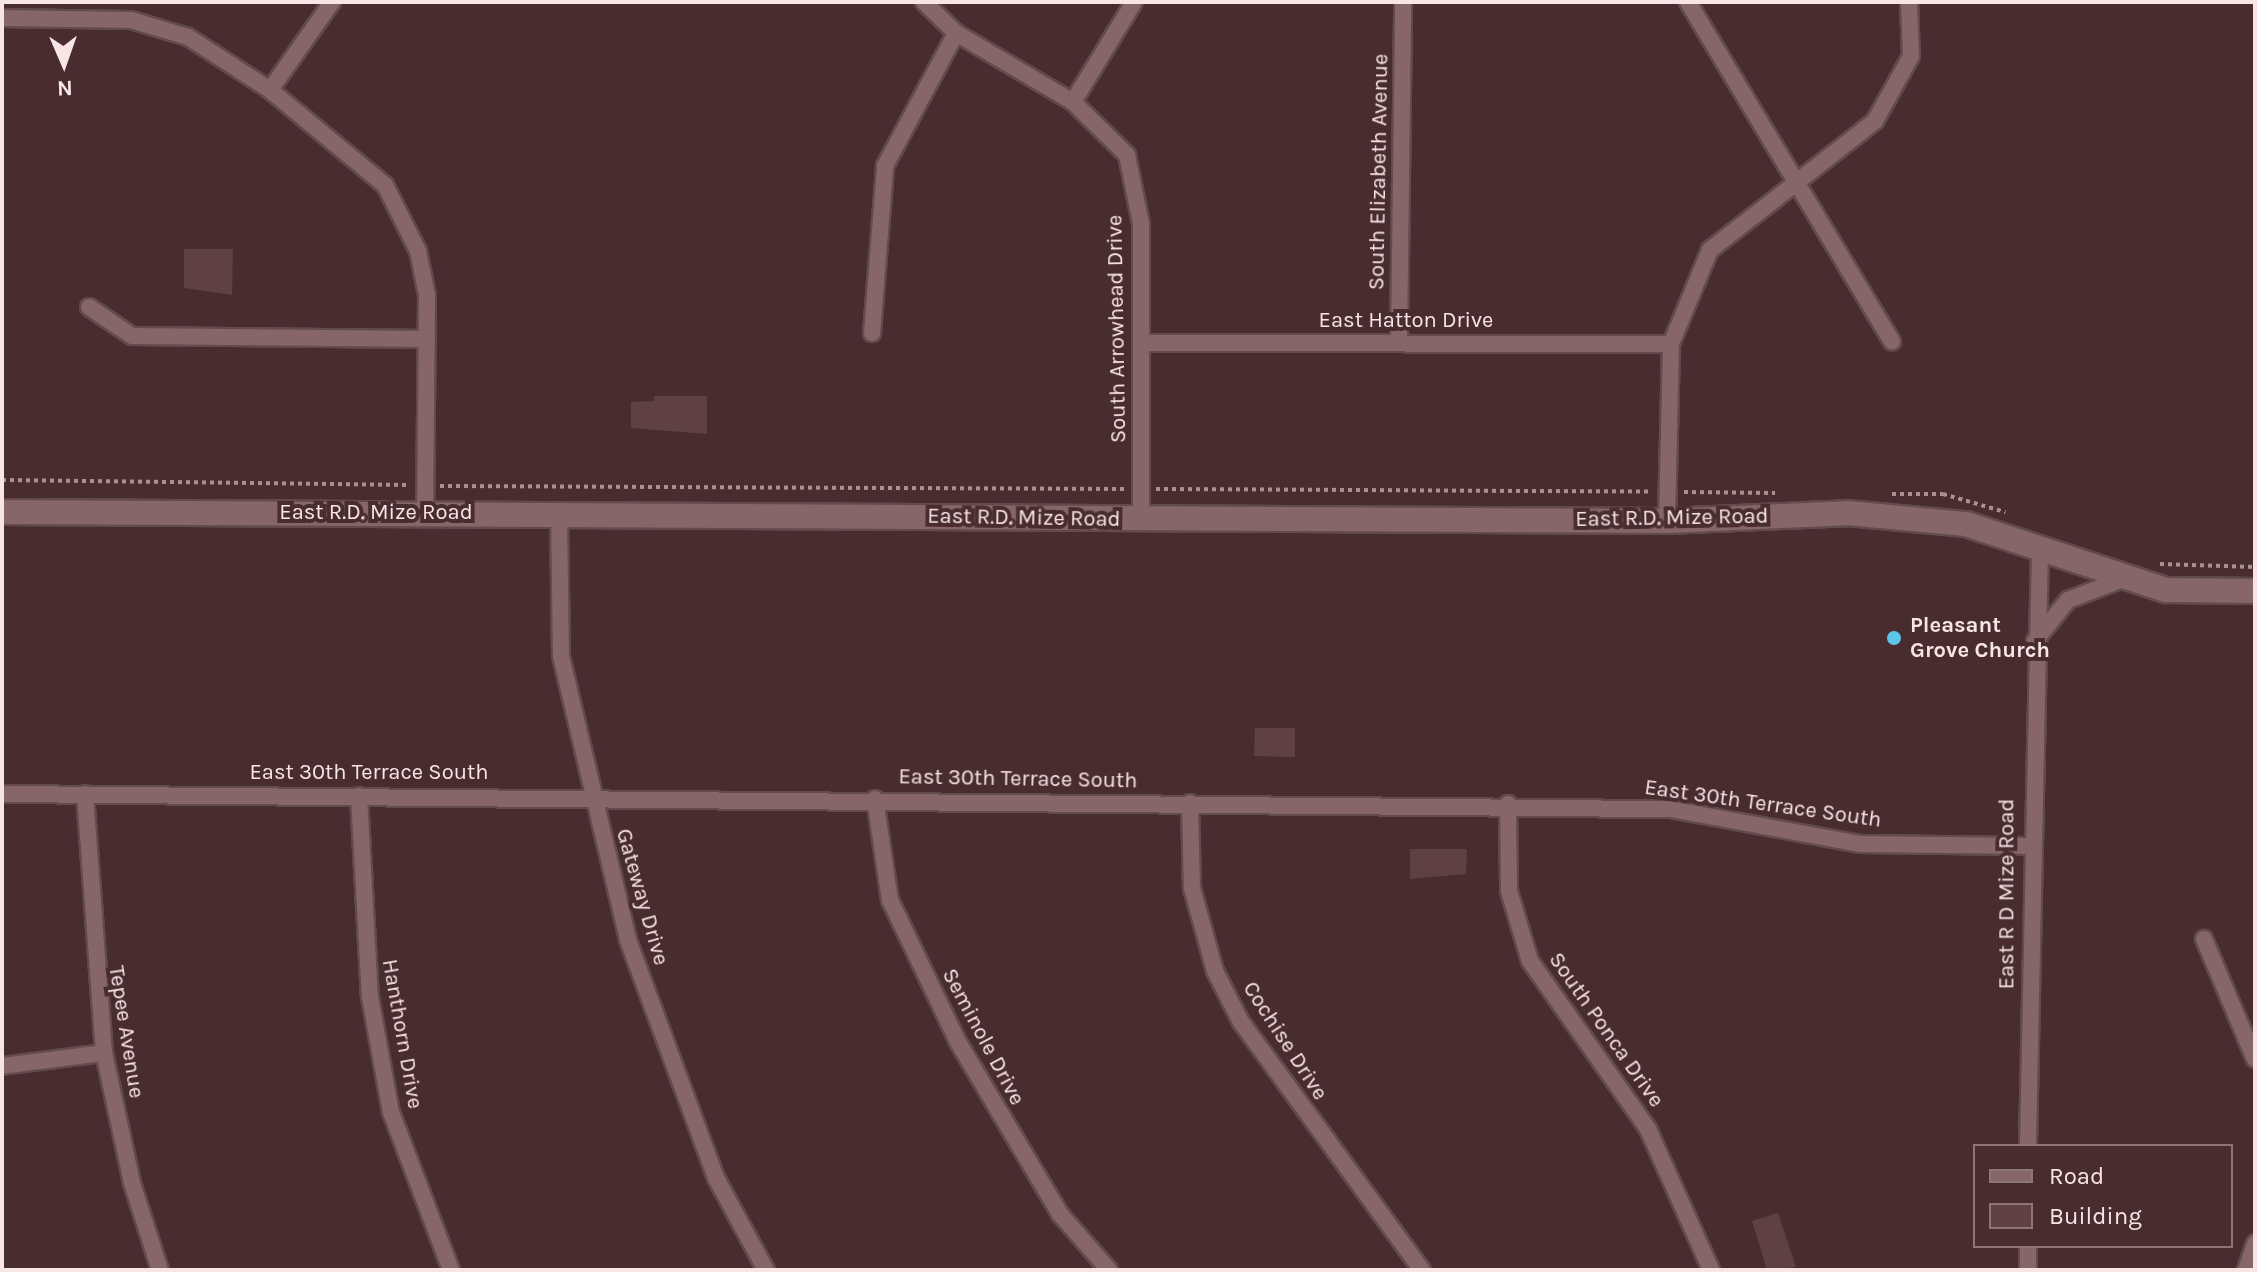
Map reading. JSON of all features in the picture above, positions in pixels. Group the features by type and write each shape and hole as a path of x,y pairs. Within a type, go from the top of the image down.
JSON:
{"main road":[{"name":"East R.D. Mize Road","path":"2,512 1667,521 1847,513 1966,524 2123,579 2166,590 2255,591"}],"street":[{"path":"270,90 332,2"},
{"name":"South Arrowhead Drive","path":"924,2 956,33 1073,102 1127,155 1141,224 1141,520"},
{"path":"1073,102 1134,2"},
{"name":"South Elizabeth Avenue","path":"1399,343 1403,2"},
{"path":"1688,2 1798,178 1892,341"},
{"path":"1667,521 1671,344 1710,250 1798,178 1875,121 1911,56 1909,2"},
{"path":"2,18 83,10 188,37 270,90 385,185 418,251 427,339 425,513"},
{"path":"872,333 885,166 956,33"},
{"path":"89,307 132,336 427,339"},
{"name":"East Hatton Drive","path":"1141,343 1671,344"},
{"name":"Gateway Drive","path":"559,514 561,656 628,940 699,1133 766,1270"},
{"name":"East R D Mize Road","path":"2028,1144 2029,846 2034,643 2040,550"},
{"path":"2034,643 2068,600 2123,579"},
{"name":"East 30th Terrace South","path":"2,794 592,795 1508,804 1670,809 1861,844 2029,846"},
{"name":"Tepee Avenue","path":"85,794 104,1053 132,1183 160,1270"},
{"name":"Hanthorn Drive","path":"359,796 370,997 391,1112 451,1270"},
{"name":"Seminole Drive","path":"875,799 890,900 958,1042 1060,1214 1109,1270"},
{"name":"Cochise Drive","path":"1190,803 1192,888 1221,983 1266,1057 1422,1270"},
{"name":"South Ponca Drive","path":"1508,804 1509,891 1530,961 1648,1129 1711,1270"},
{"path":"2204,939 2255,1059"},
{"path":"2,1066 104,1053"},
{"path":"2246,1270 2255,1244"},
{"path":"2028,1248 2028,1270"}],"building":[{"path":"184,249 233,249 232,295 184,288"},
{"path":"654,396 707,396 707,434 631,428 631,402 654,401"},
{"path":"1255,728 1295,728 1295,757 1254,756"},
{"path":"1410,849 1467,849 1466,874 1410,879"},
{"path":"1778,1213 1796,1267 1767,1270 1752,1221"}],"place":[{"name":"Pleasant Grove Church","path":"1894,638"}]}
